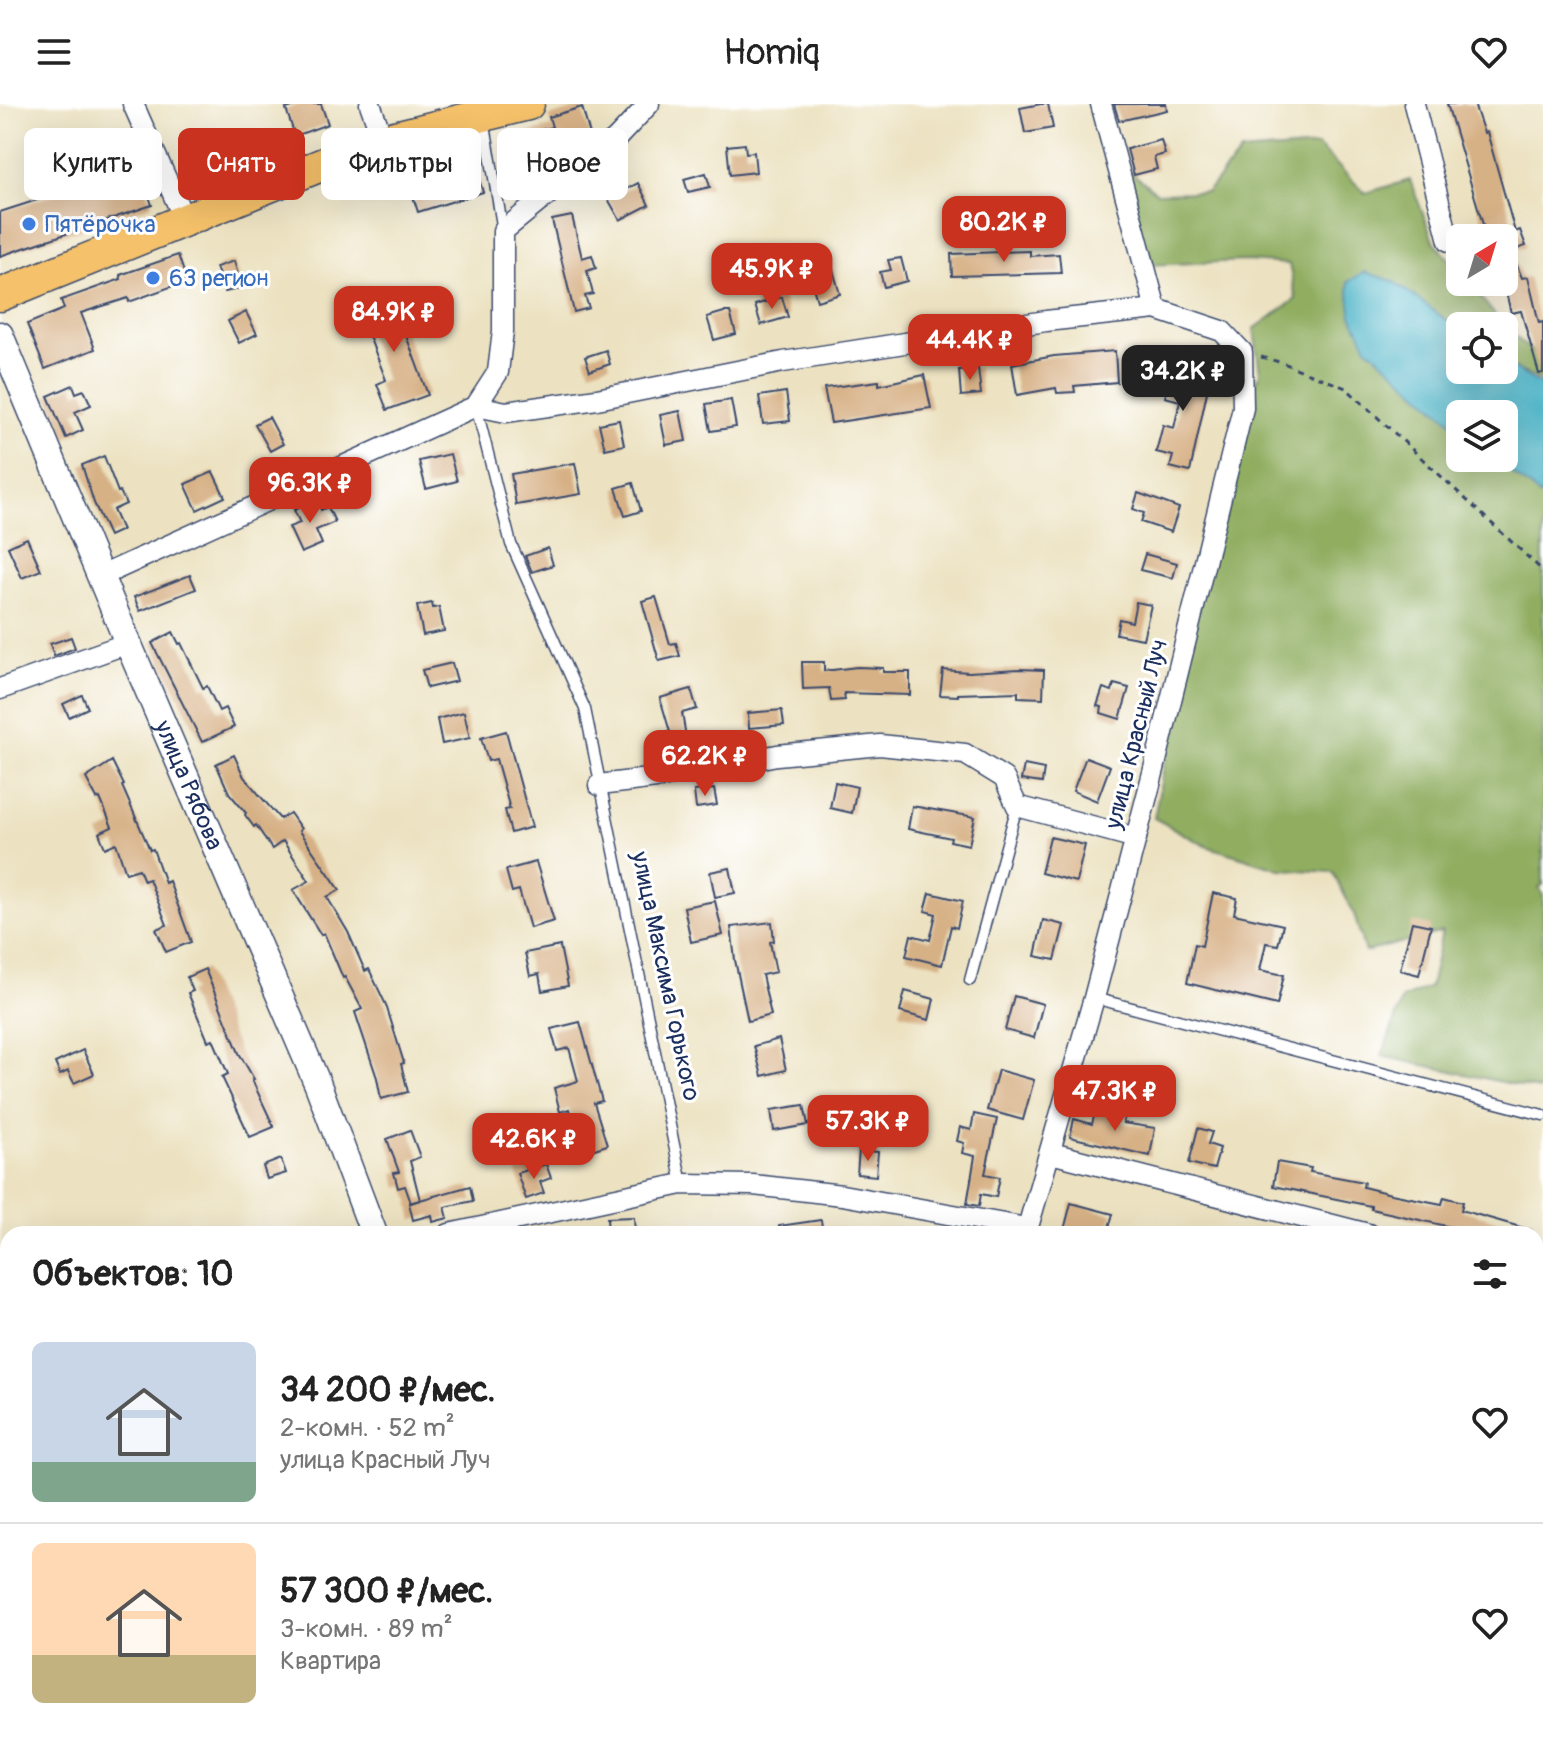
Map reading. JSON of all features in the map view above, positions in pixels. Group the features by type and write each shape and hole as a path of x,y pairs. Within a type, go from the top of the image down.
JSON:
{"main road":[{"path":"423,128 482,110 528,104"},
{"path":"0,295 321,165"}],"street":[{"path":"133,104 185,221"},
{"path":"370,104 379,128"},
{"path":"101,576 476,406 498,372 503,331 503,231 616,139 649,104"},
{"path":"1101,104 1156,309"},
{"path":"1414,104 1446,229"},
{"path":"476,406 506,412 536,408 783,362 1046,321 1156,309 1222,331 1242,352"},
{"name":"улица Рябова","path":"0,335 318,1085 371,1226"},
{"name":"улица Красный Луч","path":"1028,1226 1094,998 1243,408 1242,352"},
{"path":"0,689 128,643"},
{"path":"599,785 656,778 777,755 880,745 965,754 1004,778 1017,806 1136,838"},
{"path":"1051,1153 1337,1226"},
{"path":"486,1226 682,1184 753,1185 842,1195 1000,1226"}],"lane":[{"path":"482,110 503,231"},
{"name":"улица Максима Горького","path":"476,406 511,544 585,709 682,1184"},
{"path":"970,980 1017,806"},
{"path":"1094,998 1543,1115"}],"path":[{"path":"1242,352 1283,363 1346,388 1543,571"}],"green space":[{"path":"1318,146 1365,193 1410,180 1433,240 1446,256 1446,296 1479,296 1493,312 1446,312 1446,320 1393,281 1367,347 1446,417 1446,472 1510,472 1543,498 1543,885 1539,887 1543,895 1543,1091 1382,1056 1402,999 1430,987 1442,932 1365,952 1354,914 1333,872 1280,869 1206,846 1154,818 1196,603 1243,408 1260,373 1254,329 1296,299 1289,264 1247,261 1145,265 1115,159 1157,193 1207,192 1241,152"},
{"path":"1518,339 1543,362 1543,382 1518,370"}],"water":[{"path":"1364,272 1393,281 1446,320 1446,384 1518,384 1518,371 1543,386 1543,498 1510,472 1518,472 1518,400 1446,400 1446,417 1367,347 1351,313 1348,282"}],"building":[{"path":"301,104 321,104 328,124 305,132 305,128 292,128 286,109"},
{"path":"1048,104 1053,128 1025,133 1020,108"},
{"path":"1114,104 1166,104 1167,110 1119,121"},
{"path":"1447,104 1474,104 1484,133 1487,132 1513,224 1483,224"},
{"path":"582,107 588,128 548,128 552,127 549,117"},
{"path":"1161,140 1165,154 1154,157 1157,169 1134,175 1127,149"},
{"path":"745,144 746,153 754,152 756,172 730,175 727,146"},
{"path":"706,173 710,187 688,192 684,179"},
{"path":"638,183 649,205 620,220 609,200 628,200 628,188"},
{"path":"37,200 150,200 152,205 0,256 0,212"},
{"path":"414,200 457,200 418,212"},
{"path":"572,216 582,258 592,255 596,268 587,271 593,294 585,296 589,308 574,312 552,220"},
{"path":"1520,230 1526,246 1518,249 1518,231"},
{"path":"1030,251 1030,256 1059,254 1061,273 952,276 951,254"},
{"path":"178,255 187,281 129,302 128,298 81,313 95,349 45,369 27,324 64,309 61,300"},
{"path":"901,258 907,281 884,287 880,272 891,270 888,260"},
{"path":"234,261 242,288 225,292 216,267"},
{"path":"1518,268 1522,278 1528,277 1539,323 1543,322 1543,373 1539,374 1521,311 1511,312 1507,296 1518,296"},
{"path":"833,270 840,294 817,301 810,277"},
{"path":"782,297 788,317 761,325 755,305"},
{"path":"384,300 386,307 401,303 409,328 404,330 428,395 387,410 377,384 386,380 362,318 365,317 362,307"},
{"path":"246,312 257,334 239,343 228,321"},
{"path":"730,312 736,334 714,340 707,317"},
{"path":"606,350 610,364 590,371 585,357"},
{"path":"1115,351 1117,382 1074,386 1075,392 1057,393 1056,388 1017,395 1012,364 1054,356"},
{"path":"1169,363 1211,373 1190,472 1170,467 1173,456 1156,452 1163,425 1174,428 1180,401 1165,397 1167,391 1156,389 1160,373 1166,375"},
{"path":"978,368 981,394 961,396 959,370"},
{"path":"924,375 931,408 831,423 824,388 879,381 879,385"},
{"path":"73,385 76,393 84,390 91,405 75,412 83,430 66,438 48,396"},
{"path":"786,392 790,421 763,424 759,396"},
{"path":"731,400 736,427 711,431 706,404"},
{"path":"680,411 686,441 666,445 660,415"},
{"path":"269,417 283,444 270,451 255,424"},
{"path":"619,420 624,445 605,449 599,424"},
{"path":"450,454 457,481 426,489 419,461"},
{"path":"104,456 126,504 113,510 122,530 109,536 82,465"},
{"path":"575,463 581,494 516,505 511,474"},
{"path":"213,472 225,497 197,510 185,484"},
{"path":"633,483 641,511 625,516 616,488"},
{"path":"1138,493 1179,508 1171,532 1141,522 1144,513 1133,509"},
{"path":"317,500 321,510 328,507 335,522 316,530 322,544 301,553 289,527 300,523 294,510"},
{"path":"27,538 41,570 22,578 8,547"},
{"path":"548,548 553,565 532,572 525,556"},
{"path":"1145,554 1177,563 1173,578 1140,570"},
{"path":"190,575 196,589 140,611 134,597"},
{"path":"656,597 670,644 676,643 680,656 659,661 642,601"},
{"path":"1136,602 1151,605 1143,639 1116,634 1119,619 1132,622"},
{"path":"432,603 433,608 439,607 444,631 423,635 417,606"},
{"path":"173,632 203,688 207,686 219,711 225,708 234,727 202,742 152,643"},
{"path":"71,637 75,648 54,656 50,644"},
{"path":"802,662 824,662 824,671 857,667 883,668 883,672 910,672 910,695 844,693 845,700 831,701 829,688 803,689"},
{"path":"452,663 457,681 427,688 422,670"},
{"path":"943,670 1044,670 1043,698 1018,697 1018,692 940,695"},
{"path":"1114,684 1129,688 1120,719 1101,713 1102,707 1097,706 1103,688 1112,691"},
{"path":"691,689 697,709 682,713 689,755 664,759 661,742 669,741 667,732 670,732 660,698"},
{"path":"82,695 88,708 69,717 63,704"},
{"path":"782,710 784,725 749,728 748,713"},
{"path":"464,712 470,738 442,744 437,719"},
{"path":"506,731 532,827 511,833 505,810 510,809 496,759 488,761 481,738"},
{"path":"234,755 244,777 280,819 290,813 340,890 327,897 386,1005 404,1063 401,1064 408,1092 381,1099 355,1012 362,1009 343,978 324,933 321,935 293,890 309,881 283,841 272,849 256,825 254,827 229,793 216,764"},
{"path":"1086,757 1110,766 1097,801 1073,791"},
{"path":"112,761 150,850 153,849 165,883 169,881 191,942 166,952 156,929 167,925 149,879 144,881 139,869 126,873 116,843 105,848 99,833 112,827 100,798 97,799 86,778"},
{"path":"1024,765 1044,769 1042,783 1021,780"},
{"path":"835,782 857,787 852,813 830,808"},
{"path":"714,789 717,805 696,808 694,791"},
{"path":"912,806 975,817 969,845 908,829"},
{"path":"1050,837 1085,845 1076,882 1041,873"},
{"path":"536,862 554,921 530,928 519,890 512,892 506,870"},
{"path":"730,868 735,893 715,897 710,872"},
{"path":"930,893 963,901 957,928 951,926 942,965 906,956 911,935 930,940 936,914 925,911"},
{"path":"1213,893 1237,898 1234,914 1283,925 1278,945 1266,943 1260,970 1284,975 1277,1005 1187,983 1195,944 1202,946"},
{"path":"715,901 723,935 691,942 684,907"},
{"path":"1043,920 1064,925 1055,960 1035,956"},
{"path":"772,922 774,941 770,942 776,972 762,975 771,1015 748,1021 731,927"},
{"path":"1412,922 1431,926 1419,975 1400,970"},
{"path":"560,946 568,986 542,991 539,974 530,976 525,953"},
{"path":"205,969 239,1053 254,1079 274,1127 250,1137 222,1077 228,1074 213,1039 208,1041 188,993 193,991 187,977"},
{"path":"905,991 934,999 929,1020 900,1012"},
{"path":"1014,996 1043,1004 1034,1038 1005,1030"},
{"path":"580,1022 602,1101 594,1103 607,1145 582,1153 569,1109 560,1112 554,1088 578,1081 569,1048 557,1051 551,1029"},
{"path":"779,1039 786,1070 762,1076 754,1046"},
{"path":"83,1050 94,1074 74,1083 68,1071 60,1075 55,1063"},
{"path":"998,1070 1034,1080 1023,1120 987,1110"},
{"path":"804,1105 808,1125 774,1131 771,1110"},
{"path":"1096,1109 1125,1116 1123,1123 1155,1128 1150,1156 1070,1137 1074,1119 1092,1124"},
{"path":"974,1114 997,1119 985,1174 1000,1177 996,1197 981,1194 979,1206 967,1204 975,1156 962,1153 964,1143 957,1141 960,1127 971,1130"},
{"path":"1198,1128 1212,1132 1208,1144 1220,1148 1214,1169 1189,1163"},
{"path":"410,1130 420,1157 410,1161 420,1200 411,1203 405,1186 398,1188 394,1173 399,1172 387,1139"},
{"path":"859,1150 878,1152 876,1176 857,1174"},
{"path":"281,1159 286,1173 267,1179 263,1166"},
{"path":"1277,1162 1364,1182 1363,1187 1391,1194 1442,1204 1444,1197 1463,1202 1461,1210 1517,1226 1446,1226 1371,1209 1371,1206 1273,1186"},
{"path":"546,1164 551,1178 540,1182 544,1193 526,1199 517,1173"},
{"path":"470,1186 473,1201 445,1207 448,1218 433,1222 432,1215 413,1220 409,1203"},
{"path":"1071,1203 1113,1214 1109,1226 1065,1226"},
{"path":"634,1217 635,1226 608,1226 607,1218"},
{"path":"821,1220 822,1226 779,1226"}],"place":[{"name":"Пятёрочка","path":"29,224"},
{"name":"63 регион","path":"153,278"}]}
